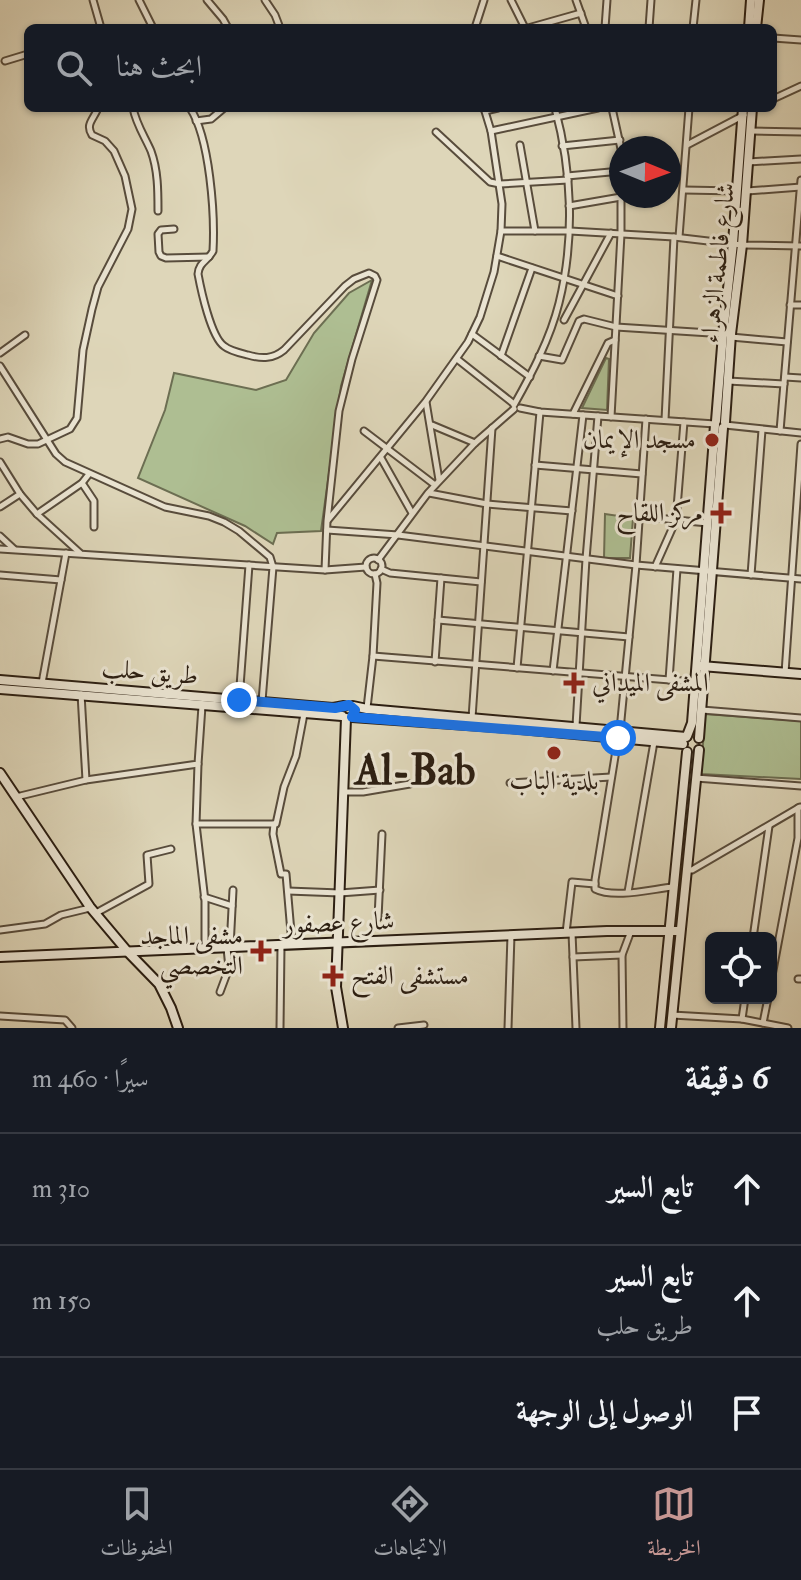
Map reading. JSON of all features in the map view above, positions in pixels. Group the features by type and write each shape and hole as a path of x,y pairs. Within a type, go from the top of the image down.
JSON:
{"main road":[{"path":"749,24 751,0"},
{"path":"756,24 759,0"},
{"name":"شارع فاطمة الزهراء","path":"742,191 748,162 749,112"},
{"name":"شارع فاطمة الزهراء","path":"661,1028 686,742 699,682 749,112"},
{"name":"شارع فاطمة الزهراء","path":"708,572 708,523 728,381 728,335"},
{"path":"700,666 801,674"},
{"name":"طريق حلب","path":"0,680 335,708 348,706 576,726 619,734"},
{"name":"شارع فاطمة الزهراء","path":"699,682 699,738"},
{"path":"0,689 347,717 619,734 686,742"},
{"path":"343,1028 336,987 347,717 341,711 348,706"},
{"path":"619,734 654,741 686,742"},
{"path":"671,1028 701,744 699,738 692,735 686,742"},
{"path":"686,742 692,753 699,750"},
{"path":"0,773 93,910 159,984 178,1028"},
{"name":"شارع عصفور","path":"0,957 569,932 680,931"}],"street":[{"path":"93,0 100,24"},
{"path":"139,0 151,24"},
{"path":"208,0 226,24"},
{"path":"265,0 278,24"},
{"path":"476,24 484,0"},
{"path":"511,0 524,24"},
{"path":"576,0 585,24"},
{"path":"605,24 607,0"},
{"path":"649,24 651,0"},
{"path":"693,24 696,0"},
{"path":"541,24 581,13"},
{"path":"777,38 801,40"},
{"path":"5,61 24,55"},
{"path":"777,97 801,86"},
{"path":"0,439 11,437 32,445 70,429 76,422 83,350 92,309 98,287 131,219 131,200 120,163 108,143 92,135 88,129 95,112"},
{"path":"134,112 155,162 158,211"},
{"path":"192,112 207,158 213,249 210,257 201,264 198,274 215,337 225,347 262,358 272,357 281,352 350,282 369,273 377,278 341,402 327,521 325,570"},
{"path":"196,121 211,119 219,112"},
{"path":"327,521 426,401 457,359 480,317 497,256 502,204 486,112"},
{"path":"378,560 428,493 475,443 516,406 539,356 559,305 570,231 567,178 556,112"},
{"path":"491,131 580,112"},
{"path":"613,112 619,136"},
{"path":"665,420 669,331 689,112"},
{"path":"687,145 745,112"},
{"path":"750,131 801,132"},
{"path":"436,132 490,182 528,182 609,173"},
{"path":"562,146 609,141"},
{"path":"520,145 535,231"},
{"path":"748,162 801,159"},
{"path":"780,431 798,246 801,180"},
{"path":"684,190 742,191 801,187"},
{"path":"569,206 609,198"},
{"path":"611,417 621,208"},
{"path":"174,229 161,230 158,234 161,256 210,257"},
{"path":"501,231 611,233 798,246"},
{"path":"564,320 611,233"},
{"path":"497,256 618,296"},
{"path":"501,356 532,268"},
{"path":"790,305 801,305"},
{"path":"539,356 562,360 579,321 584,319 616,327 787,342"},
{"path":"472,334 530,377"},
{"path":"0,353 25,335"},
{"path":"573,414 608,343 615,340"},
{"path":"457,359 516,406 540,412 720,424 801,433"},
{"path":"0,366 61,460 165,507 224,522 270,557 273,567 262,701"},
{"path":"728,381 801,378"},
{"path":"426,401 437,483"},
{"path":"517,668 540,412"},
{"path":"553,671 583,415"},
{"path":"576,726 598,416"},
{"path":"646,419 626,676 595,889 603,893 674,887"},
{"path":"655,567 676,520 684,422"},
{"path":"431,425 475,443"},
{"path":"472,719 492,428"},
{"path":"751,575 762,430"},
{"path":"364,431 437,483"},
{"path":"785,673 801,444"},
{"path":"381,458 412,513"},
{"path":"0,462 37,514 81,554"},
{"path":"535,465 642,474"},
{"path":"37,514 82,483 89,474"},
{"path":"82,483 94,501 94,527"},
{"path":"428,493 487,504 572,511"},
{"path":"0,507 20,494"},
{"path":"639,516 708,523"},
{"path":"327,530 398,535 655,567 801,579"},
{"path":"0,536 15,550"},
{"path":"0,549 325,570 366,567"},
{"path":"42,683 66,553"},
{"path":"366,567 371,559 378,560"},
{"path":"367,709 381,564 378,560"},
{"path":"239,700 249,565"},
{"path":"366,567 370,573 378,571 481,582"},
{"path":"669,680 677,569"},
{"path":"0,575 61,580"},
{"path":"435,662 441,578"},
{"path":"438,620 629,637"},
{"path":"373,656 699,682"},
{"path":"81,694 86,780"},
{"path":"202,704 196,824 204,897 205,948"},
{"path":"701,709 801,718"},
{"path":"292,945 286,874 281,874 273,834 284,787 296,756 305,712"},
{"path":"628,892 654,741"},
{"path":"16,797 86,780 198,764"},
{"path":"510,783 611,777"},
{"path":"695,778 801,786"},
{"path":"343,792 410,784"},
{"path":"686,870 692,870 800,807"},
{"path":"777,949 798,838 800,807"},
{"path":"196,824 274,824"},
{"path":"754,932 769,825"},
{"path":"378,918 382,834"},
{"path":"0,930 45,924 61,915 93,910 149,884 147,855 171,849"},
{"path":"576,1028 569,932 572,882 595,884"},
{"path":"220,992 229,968 233,890"},
{"path":"288,891 340,893 380,890"},
{"path":"204,897 232,906"},
{"path":"623,1028 622,955 631,931"},
{"path":"508,1028 511,935"},
{"path":"280,1028 281,946"},
{"path":"573,957 622,955"},
{"path":"742,1019 744,1004"},
{"path":"763,1023 767,1004"},
{"path":"672,1015 742,1019 788,1028"},
{"path":"0,1016 65,1020 72,1028"},
{"path":"398,1028 424,1025"}],"green space":[{"path":"372,280 341,386 321,531 277,533 273,544 245,526 138,478 165,410 174,373 256,390 286,380 314,333 349,293"},
{"path":"606,358 609,359 607,410 582,408"},
{"path":"605,514 633,518 630,558 604,558"},
{"path":"705,714 801,721 801,779 701,774"}],"place":[{"name":"مسجد الإيمان","path":"712,440"},
{"name":"مركز اللقاح","path":"721,513"},
{"name":"المشفى الميداني","path":"574,683"},
{"name":"بلدية الباب","path":"554,753"},
{"name":"مشفى الماجد التخصصي","path":"261,951"},
{"name":"مستشفى الفتح","path":"333,976"}],"district":[{"name":"Al-Bab","path":"415,771"}],"route":[{"path":"239,700 335,708 347,704 355,710 352,717 618,738"}]}
